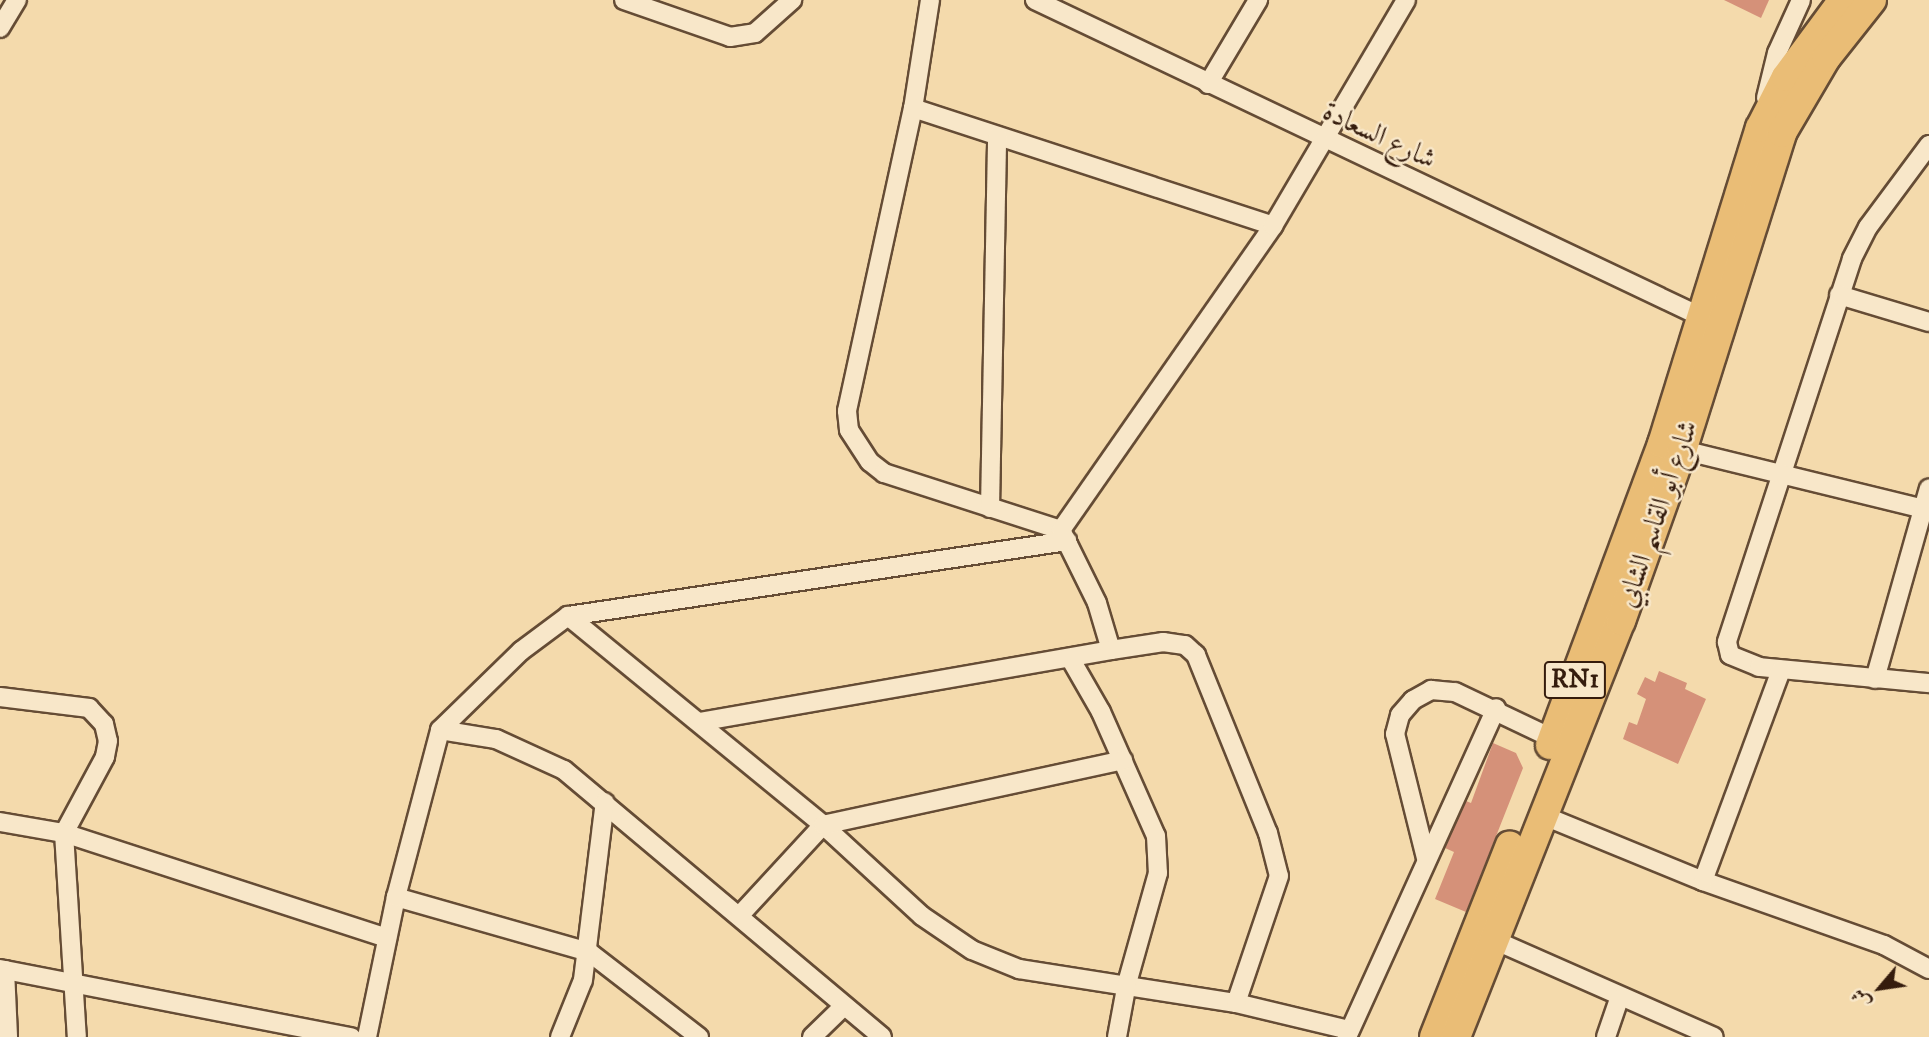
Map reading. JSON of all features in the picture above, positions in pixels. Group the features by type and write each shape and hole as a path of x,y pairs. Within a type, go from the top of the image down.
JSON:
{"main road":[{"name":"شارع أبو القاسم الشابي","path":"1712,321 1760,128 1786,77 1843,0"},
{"name":"شارع أبو القاسم الشابي","path":"1457,1037 1620,621 1712,321 1782,133 1826,58 1872,0"},
{"name":"شارع أبو القاسم الشابي","path":"1434,1037 1552,738 1672,447"}],"street":[{"path":"0,28 17,0"},
{"path":"624,0 730,37 755,33 792,0"},
{"path":"930,0 913,108 847,411 849,430 870,462 884,472 1064,536 1097,603 1111,650"},
{"name":"شارع السعادة","path":"1035,0 1326,141 1712,321"},
{"path":"1208,84 1258,0"},
{"path":"367,1037 396,897 440,730 521,651 568,617 1064,536 1273,226 1326,141 1406,0"},
{"path":"1760,128 1777,53 1801,0"},
{"path":"913,108 1273,226"},
{"path":"990,508 997,136"},
{"path":"1929,145 1868,227 1839,295 1727,642 1730,655 1743,663 1875,680 1929,682"},
{"path":"1839,295 1929,322"},
{"path":"1672,447 1926,509"},
{"path":"1875,680 1926,509 1929,488"},
{"path":"568,617 823,825 922,916 972,950 1019,969 1127,983 1236,1003 1348,1033 1496,708"},
{"path":"699,722 1111,650 1175,642 1196,655 1268,834 1279,876 1236,1003"},
{"path":"1070,658 1123,760 1156,836 1158,873 1127,983 1116,1037"},
{"path":"1703,881 1781,670"},
{"path":"1426,858 1395,734 1400,715 1413,700 1431,690 1455,692 1496,708 1552,738"},
{"path":"0,697 89,708 104,724 108,741 105,757 64,833 77,1037"},
{"path":"440,730 496,739 533,753 605,802 740,915 843,1007 882,1037"},
{"path":"740,915 823,825 1123,760"},
{"path":"560,1037 575,1009 589,953 605,802"},
{"path":"1542,815 1703,881 1884,945 1929,969"},
{"path":"0,822 64,833 387,938"},
{"path":"396,897 589,953 626,976 699,1037"},
{"path":"1494,940 1619,999 1714,1037"},
{"path":"8,1037 3,970 351,1037"},
{"path":"1606,1037 1619,999"},
{"path":"812,1037 843,1007"}],"building":[{"path":"1724,0 1769,0 1761,18"},
{"path":"1659,671 1687,683 1685,689 1706,699 1678,764 1623,739 1629,722 1637,725 1646,699 1637,694 1645,677 1655,682"},
{"path":"1493,743 1516,753 1523,768 1466,912 1435,899 1454,852 1445,848 1466,801 1471,803"}]}
